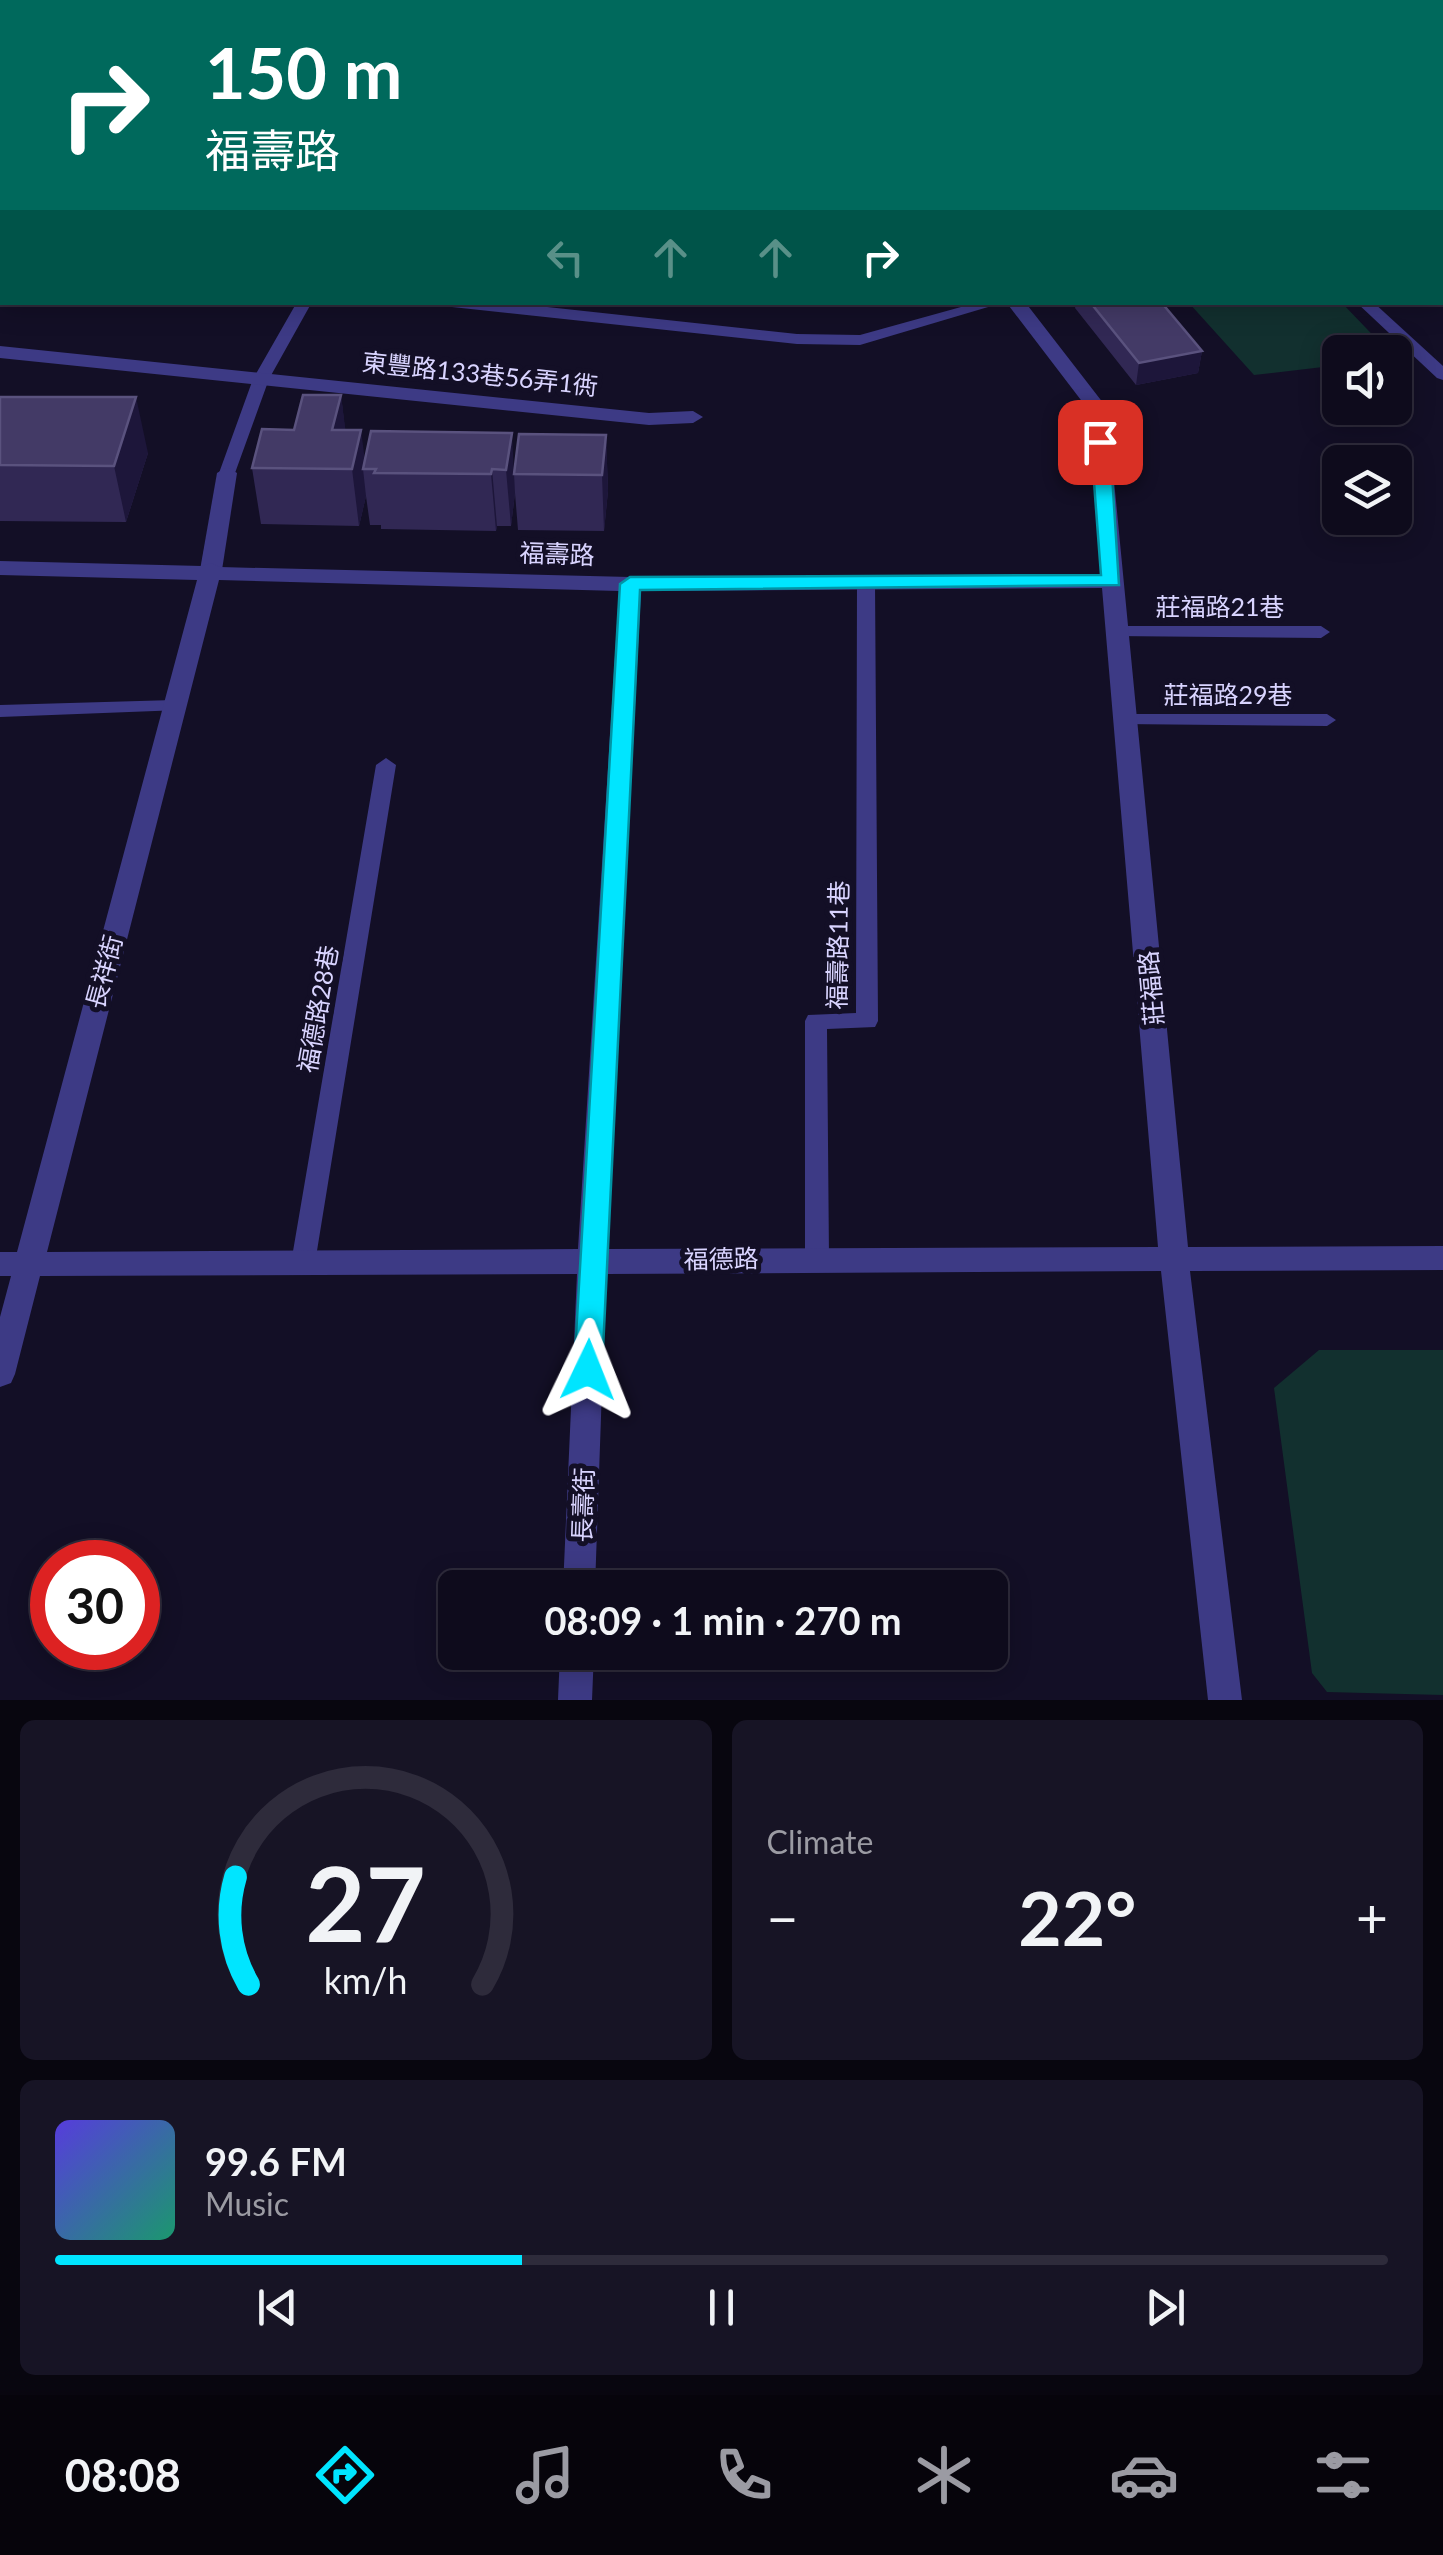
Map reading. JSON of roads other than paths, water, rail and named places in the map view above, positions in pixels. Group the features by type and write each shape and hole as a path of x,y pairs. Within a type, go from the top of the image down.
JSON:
{"street":[{"name":"莊福路","path":"1017,305 1098,408 1174,1259 1224,1700"},
{"name":"東豐路133巷56弄1衖","path":"0,352 649,420 693,416"},
{"name":"長祥街","path":"0,1374 14,1264 211,570 227,472"},
{"name":"福壽路","path":"0,568 211,570 630,584 1112,581"},
{"name":"長壽街","path":"581,1570 592,1260 630,584"},
{"name":"福德路","path":"14,1264 1443,1258"},
{"path":"575,1700 576,1670"}],"lane":[{"path":"227,472 261,379 304,305"},
{"path":"479,305 796,340 860,340 987,305"},
{"path":"915,325 918,305"},
{"path":"1365,305 1443,376"},
{"name":"福壽路11巷","path":"818,1258 816,1021 867,1021 866,583"},
{"name":"莊福路21巷","path":"1119,632 1321,632"},
{"path":"0,711 174,706"},
{"name":"莊福路29巷","path":"1128,720 1327,720"},
{"name":"福德路28巷","path":"303,1263 386,765"}]}
